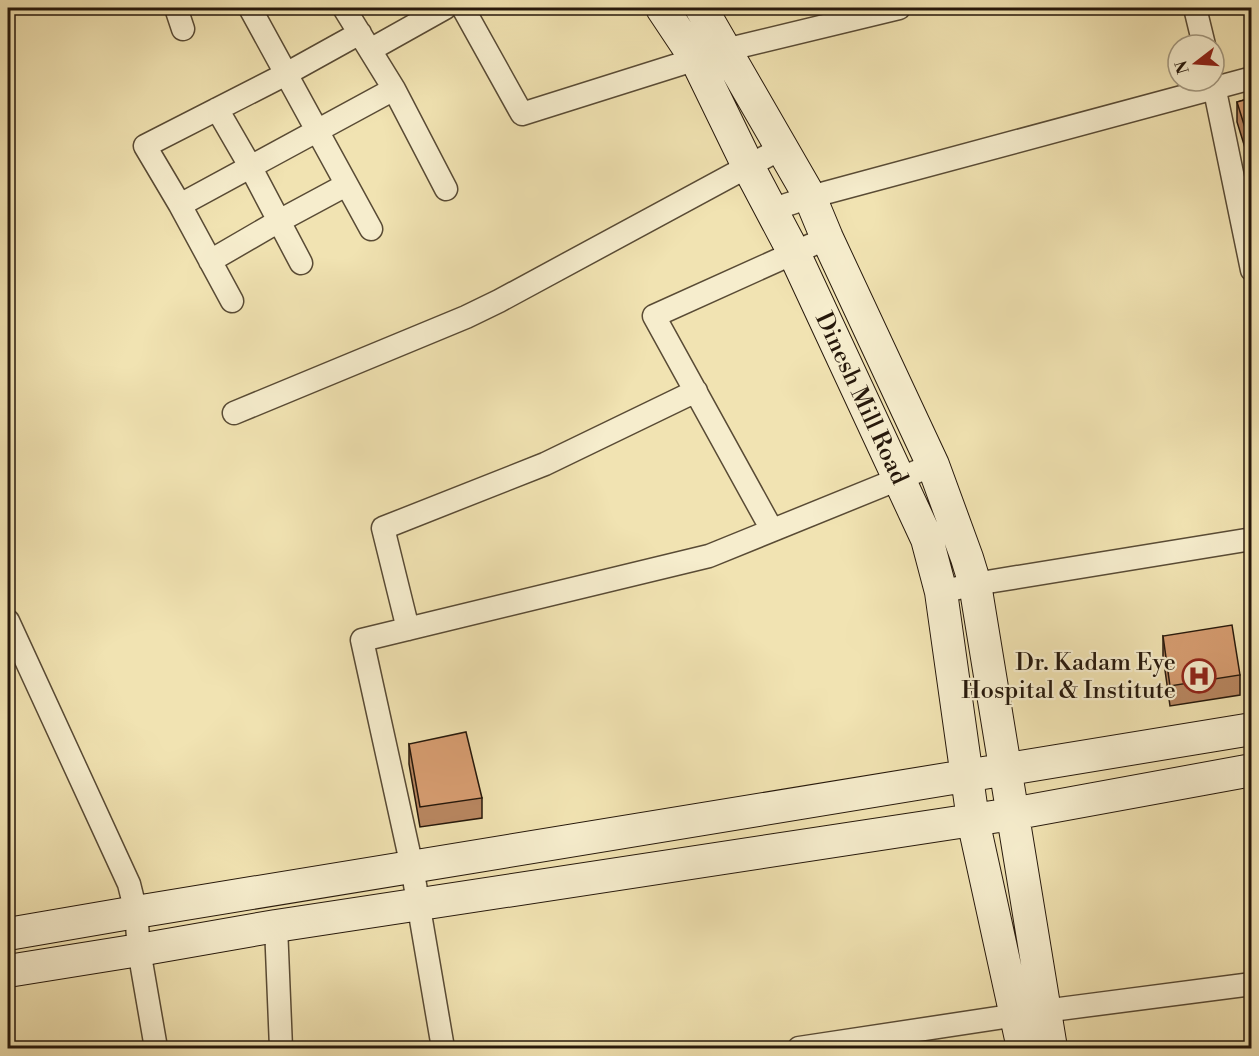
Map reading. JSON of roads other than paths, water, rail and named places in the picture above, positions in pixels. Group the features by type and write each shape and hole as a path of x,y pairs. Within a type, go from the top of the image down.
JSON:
{"main road":[{"name":"Dinesh Mill Road","path":"662,8 711,54 782,148 810,196 827,238 933,465 968,558 975,584 1012,814 1030,1013"},
{"name":"Dinesh Mill Road","path":"701,8 711,54 748,166 794,253 927,539 940,592 973,820 1030,1013"},
{"path":"8,934 1251,729"},
{"path":"8,971 418,903 1012,814 1251,770"},
{"path":"1023,1048 1030,1013"},
{"path":"1030,1013 1051,1048"}],"street":[{"path":"250,8 370,229"},
{"path":"344,8 394,89 446,189"},
{"path":"232,301 145,146 286,74 445,8"},
{"path":"463,8 522,114 711,54 899,8"},
{"path":"1195,8 1201,33"},
{"path":"1226,82 1251,78"},
{"path":"180,205 394,89"},
{"path":"771,210 810,196 1182,93"},
{"path":"1216,93 1250,257"},
{"path":"217,109 301,263"},
{"path":"234,412 466,317 782,148"},
{"path":"210,261 346,185"},
{"path":"772,530 654,316 827,238"},
{"path":"408,629 383,528 545,464 696,391"},
{"path":"443,1048 412,867 362,640 709,556 933,465"},
{"path":"940,592 975,584 1251,539"},
{"path":"8,621 129,884 136,912 139,951 156,1048"},
{"path":"276,926 280,1048"},
{"path":"799,1048 1030,1013 1251,984"}],"place":[{"name":"Dr. Kadam Eye Hospital & Institute","path":"1199,676"}]}
